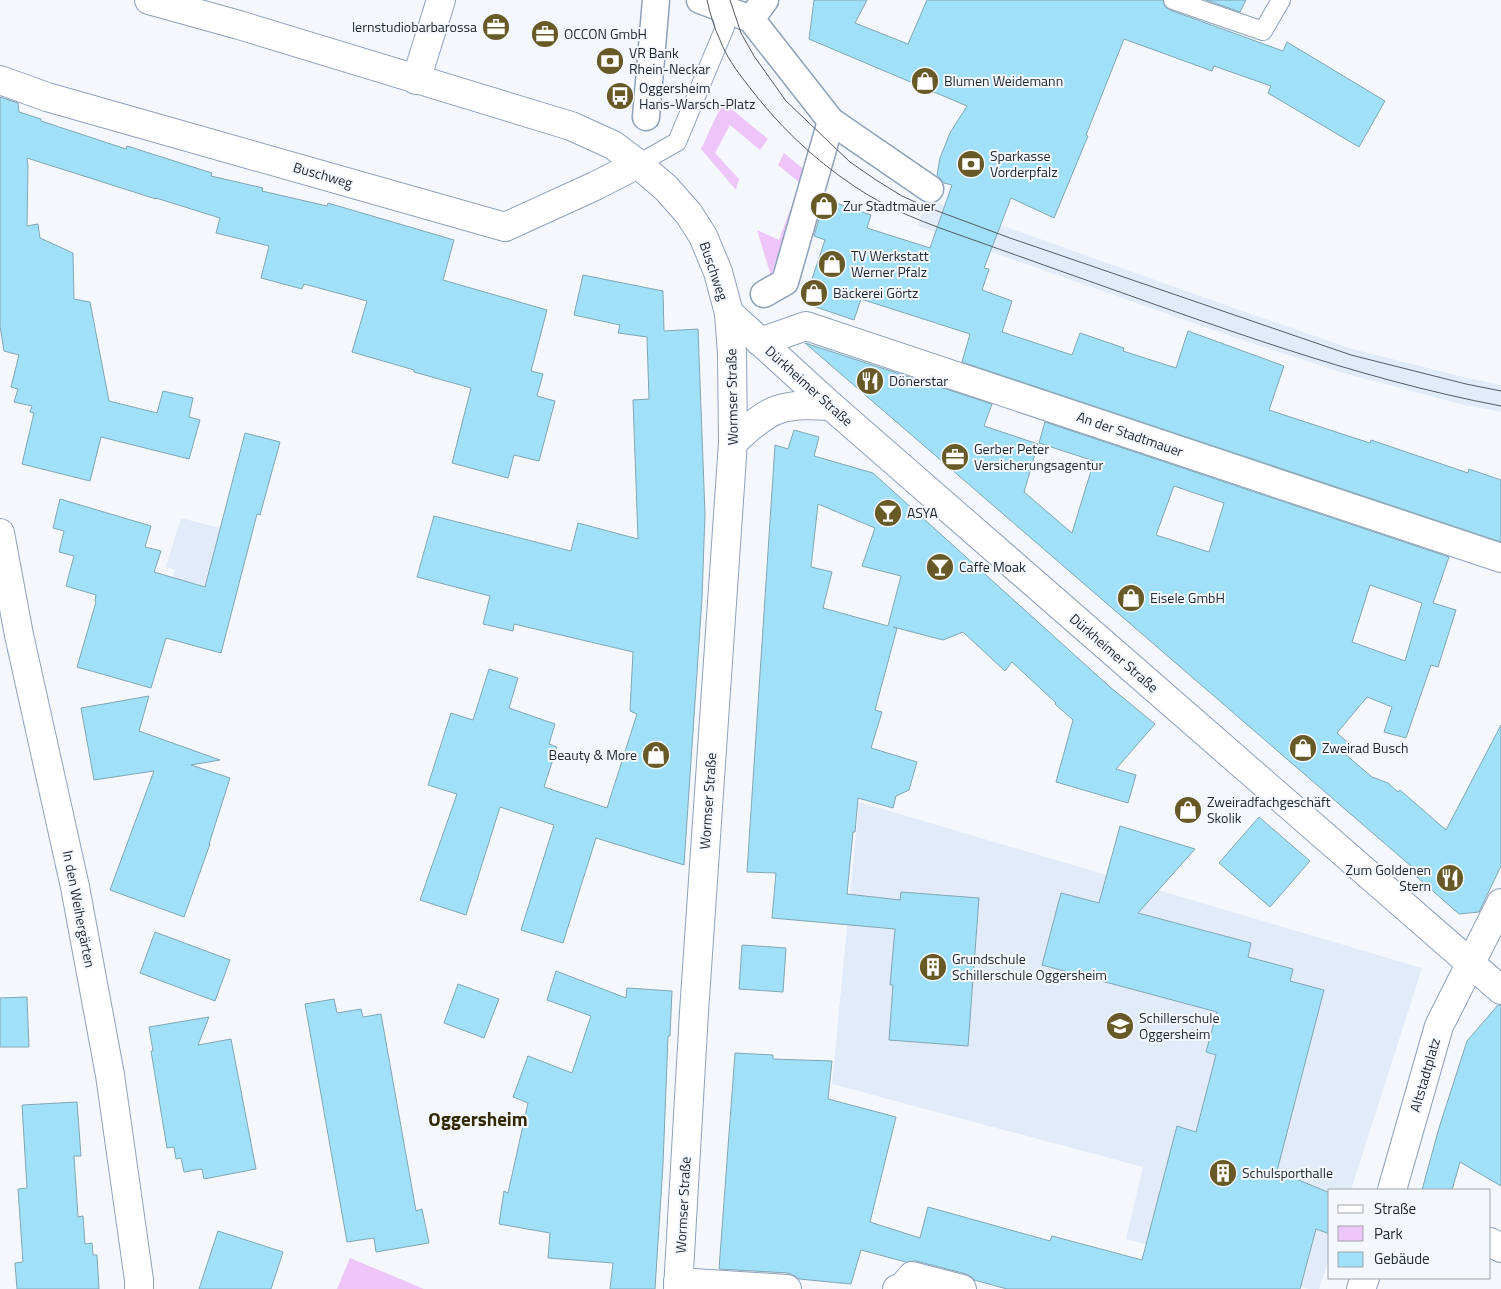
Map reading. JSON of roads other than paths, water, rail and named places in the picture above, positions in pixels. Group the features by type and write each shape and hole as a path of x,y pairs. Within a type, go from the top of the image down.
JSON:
{"street":[{"name":"Buschweg","path":"149,0 239,25 571,126 613,145 666,188 689,214 703,236 718,272 729,313"},
{"path":"416,80 441,0"},
{"path":"646,117 656,0"},
{"path":"712,2 758,10 831,121 930,189"},
{"name":"Buschweg","path":"0,80 46,97 504,227 595,186 638,164"},
{"path":"764,294 785,282 831,121"},
{"name":"Dürkheimer Straße","path":"729,313 830,406 1501,990"},
{"name":"Wormser Straße","path":"678,1285 694,1012 733,442 732,354 729,313"},
{"name":"An der Stadtmauer","path":"760,342 806,326 1501,558"},
{"path":"733,442 754,424 775,410 802,405 830,406"},
{"name":"In den Weihergärten","path":"0,533 19,636 76,886 124,1165 139,1289"},
{"name":"Altstadtplatz","path":"1394,1189 1439,1026 1501,903"},
{"path":"900,1289 912,1276 962,1289"},
{"path":"678,1285 787,1289"}],"lane":[{"path":"1173,0 1263,31 1281,0"},
{"path":"638,164 677,142 725,27 712,2"}],"tram line":[{"path":"707,0 722,46 735,68 758,99 796,140 824,164 867,195 909,216 953,233 1283,348 1391,381 1501,406"},
{"path":"730,0 741,33 754,56 786,101 850,162 902,196 1010,238 1351,355 1501,391"}],"place":[{"name":"lernstudiobarbarossa","path":"496,27"},
{"name":"OCCON GmbH","path":"545,34"},
{"name":"VR Bank Rhein-Neckar","path":"610,61"},
{"name":"Blumen Weidemann","path":"925,81"},
{"name":"Oggersheim Hans-Warsch-Platz","path":"620,96"},
{"name":"Sparkasse Vorderpfalz","path":"971,164"},
{"name":"Zur Stadtmauer","path":"824,206"},
{"name":"TV Werkstatt Werner Pfalz","path":"832,264"},
{"name":"Bäckerei Görtz","path":"814,293"},
{"name":"Dönerstar","path":"870,381"},
{"name":"Gerber Peter Versicherungsagentur","path":"955,457"},
{"name":"ASYA","path":"888,513"},
{"name":"Caffe Moak","path":"940,567"},
{"name":"Eisele GmbH","path":"1131,598"},
{"name":"Zweirad Busch","path":"1303,748"},
{"name":"Beauty & More","path":"656,755"},
{"name":"Zweiradfachgeschäft Skolik","path":"1188,810"},
{"name":"Zum Goldenen Stern","path":"1450,878"},
{"name":"Grundschule Schillerschule Oggersheim","path":"933,967"},
{"name":"Schillerschule Oggersheim","path":"1120,1026"},
{"name":"Schulsporthalle","path":"1223,1173"}],"district":[{"name":"Oggersheim","path":"478,1119"}]}
